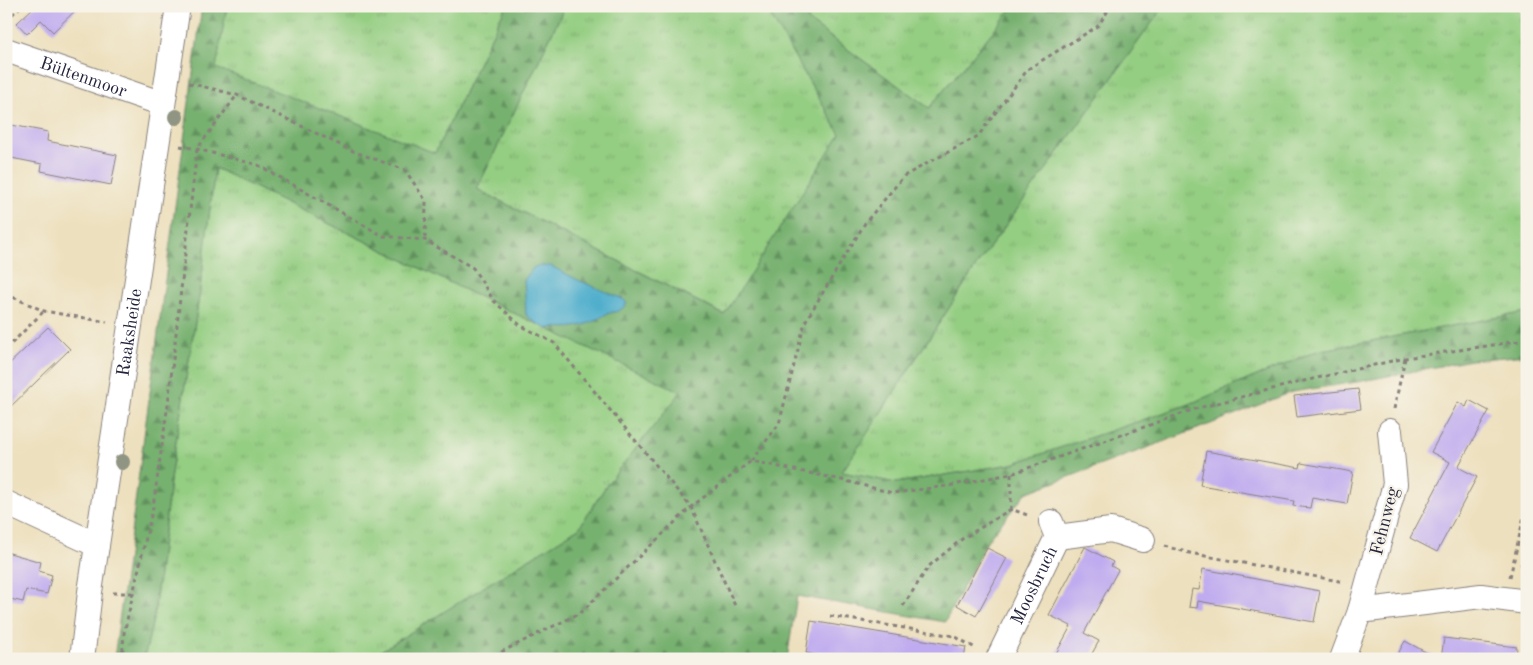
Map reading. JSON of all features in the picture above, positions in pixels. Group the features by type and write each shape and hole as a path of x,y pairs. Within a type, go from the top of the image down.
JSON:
{"street":[{"name":"Raaksheide","path":"82,659 97,545 178,6"},
{"name":"Bültenmoor","path":"6,50 163,104"},
{"name":"Fehnweg","path":"1342,659 1360,611 1395,484 1390,430"},
{"path":"6,503 97,545"},
{"name":"Moosbruch","path":"988,654 1054,529 1111,530 1143,540"},
{"path":"1360,611 1482,596 1516,601"}],"path":[{"path":"6,20 21,6"},
{"path":"487,659 580,613 691,506 752,461 779,424 805,322 865,224 904,176 978,136 1028,69 1098,26 1111,6"},
{"path":"167,78 237,95 355,152 405,170 426,201 425,240"},
{"path":"122,659 124,633 153,507 167,413 198,148 237,95"},
{"path":"157,142 198,148 258,165 383,236 425,240 473,268 494,301 520,325 554,343 691,506 736,608"},
{"path":"6,294 44,311 130,326"},
{"path":"6,349 44,311"},
{"path":"752,461 893,493 947,486 1011,474 1198,408 1304,381 1405,358 1527,340"},
{"path":"1390,430 1405,358"},
{"path":"1011,474 1012,509"},
{"path":"1516,601 1527,503"},
{"path":"1012,509 1054,529"},
{"path":"903,606 929,566 962,539 1012,509"},
{"path":"1143,540 1190,553 1367,586"},
{"path":"830,616 954,636 988,654"}],"green space":[{"path":"202,6 227,6 216,68 435,153 506,6 565,6 477,189 724,315 840,134 765,6 819,6 807,20 929,108 1014,6 1164,6 977,265 842,472 896,483 1012,464 1187,405 1317,351 1527,312 1527,355 1471,360 1357,382 1292,392 1026,493 987,541 945,622 797,596 787,659 355,659 376,654 579,528 608,483 681,392 465,290 215,168 199,297 171,473 154,615 144,659 114,659"},
{"path":"227,6 506,6 435,153 215,68"},
{"path":"565,6 765,6 840,134 725,315 477,189"},
{"path":"819,6 1014,6 929,108 807,20"},
{"path":"1164,6 1512,6 1527,17 1527,312 1317,351 1187,405 1012,464 896,483 842,472 977,265"},
{"path":"215,168 465,290 682,392 608,483 579,528 376,654 355,659 144,659 154,615 171,473 199,297"}],"water":[{"path":"551,266 623,299 627,303 620,310 606,314 584,325 571,328 547,329 526,315 524,280 534,267"}],"building":[{"path":"35,6 80,6 53,32 41,20 27,34 17,23"},
{"path":"6,124 48,132 47,141 117,155 111,185 41,171 42,164 6,157"},
{"path":"48,327 70,349 6,411 6,367"},
{"path":"1358,389 1361,409 1297,417 1294,396"},
{"path":"1469,400 1489,411 1458,467 1477,477 1437,552 1410,538 1450,462 1431,452 1458,402 1466,407"},
{"path":"1206,451 1300,468 1301,463 1353,472 1347,504 1312,498 1310,508 1293,506 1294,501 1200,485"},
{"path":"1085,547 1113,562 1111,566 1118,570 1084,633 1099,641 1089,659 1053,659 1071,626 1049,615"},
{"path":"987,548 1007,558 976,616 957,605"},
{"path":"6,552 41,562 39,571 52,575 47,594 26,590 23,602 6,598 8,585 6,584"},
{"path":"1527,552 1527,569 1520,565"},
{"path":"1203,569 1320,591 1314,622 1198,601 1197,608 1189,607 1192,589 1199,590"},
{"path":"811,621 966,647 964,659 834,659 806,653"},
{"path":"1444,638 1517,647 1516,659 1441,659"},
{"path":"1405,641 1433,656 1432,659 1395,659"}]}
